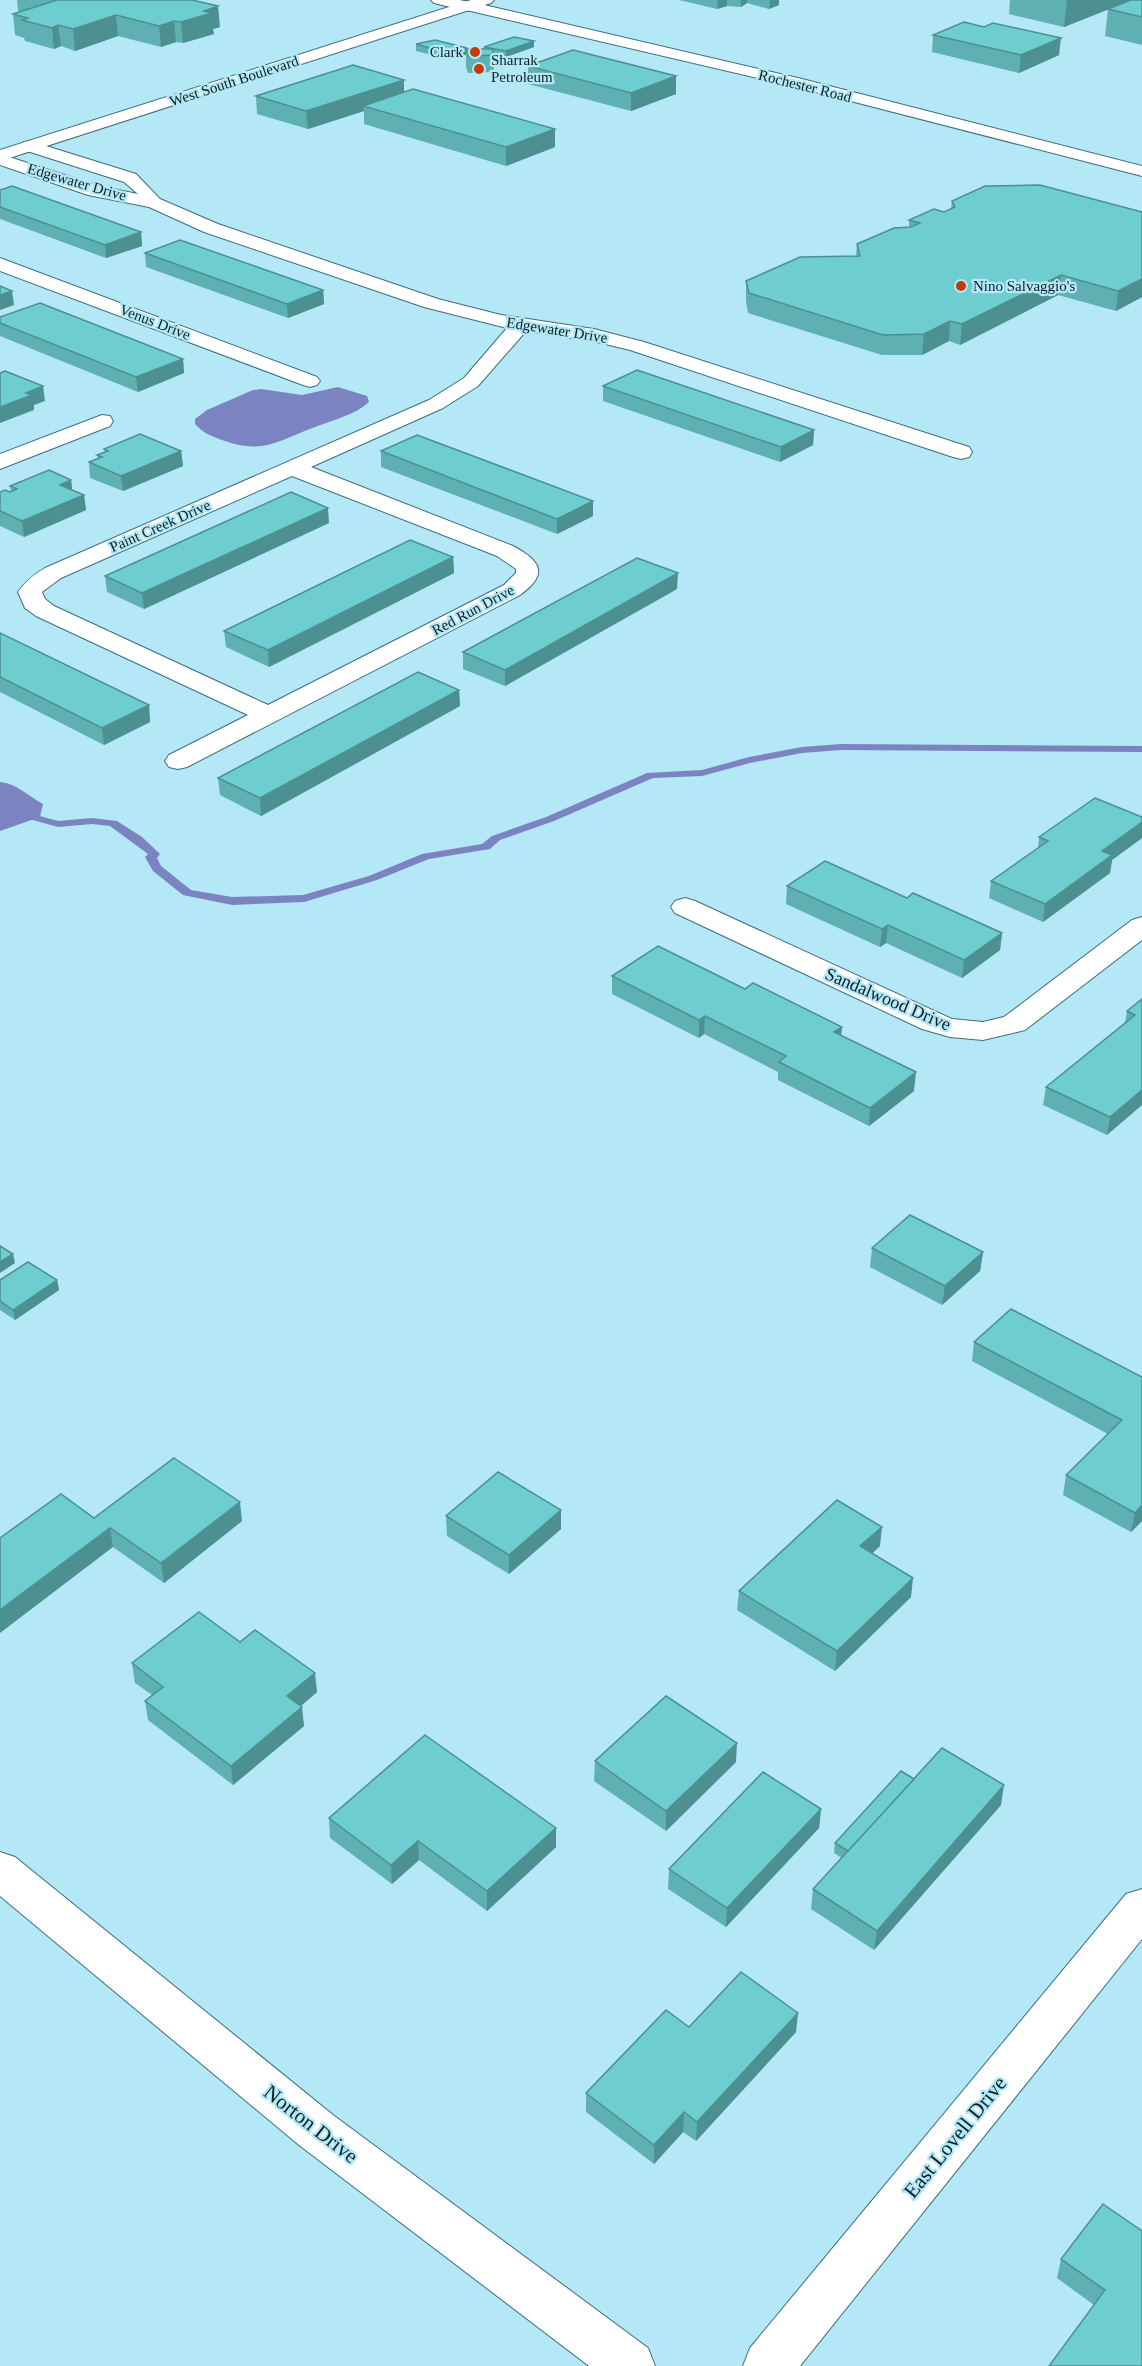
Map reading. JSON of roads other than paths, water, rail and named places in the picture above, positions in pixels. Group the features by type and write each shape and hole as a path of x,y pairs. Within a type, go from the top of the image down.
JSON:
{"street":[{"name":"Rochester Road","path":"439,0 808,86 1142,171"},
{"name":"West South Boulevard","path":"0,158 30,146 486,0"},
{"name":"Edgewater Drive","path":"30,146 130,178 154,203"},
{"name":"Edgewater Drive","path":"0,158 94,191 154,203 211,228 431,303 465,313 594,335 637,346 961,452"},
{"name":"Venus Drive","path":"0,264 310,381"},
{"name":"Paint Creek Drive","path":"270,715 45,611 34,603 30,592 38,582 53,573 458,392 471,382 521,324"},
{"path":"0,462 102,421"},
{"name":"Red Run Drive","path":"178,761 512,590 527,578 529,571 519,558 505,551 292,468"},
{"name":"Sandalwood Drive","path":"685,907 933,1023 967,1031 1001,1028 1026,1017 1142,926"},
{"name":"Norton Drive","path":"0,1870 316,2130 630,2366"},
{"name":"East Lovell Drive","path":"768,2366 1142,1907"}],"water":[{"path":"338,387 367,396 369,402 351,414 270,444 248,446 236,444 211,436 195,424 195,419 207,410 253,390 261,389 302,395"},
{"path":"0,782 17,787 43,804 40,817 0,831"}],"waterway":[{"path":"0,817 18,813 58,824 92,821 113,823 153,852 151,857 157,869 178,883 187,893 232,901 304,898 373,878 426,856 486,847 496,838 550,819 651,775 702,773 749,760 802,750 841,747 1142,749"}],"place":[{"name":"Clark","path":"475,52"},
{"name":"Sharrak Petroleum","path":"479,69"},
{"name":"Nino Salvaggio's","path":"961,286"}]}
